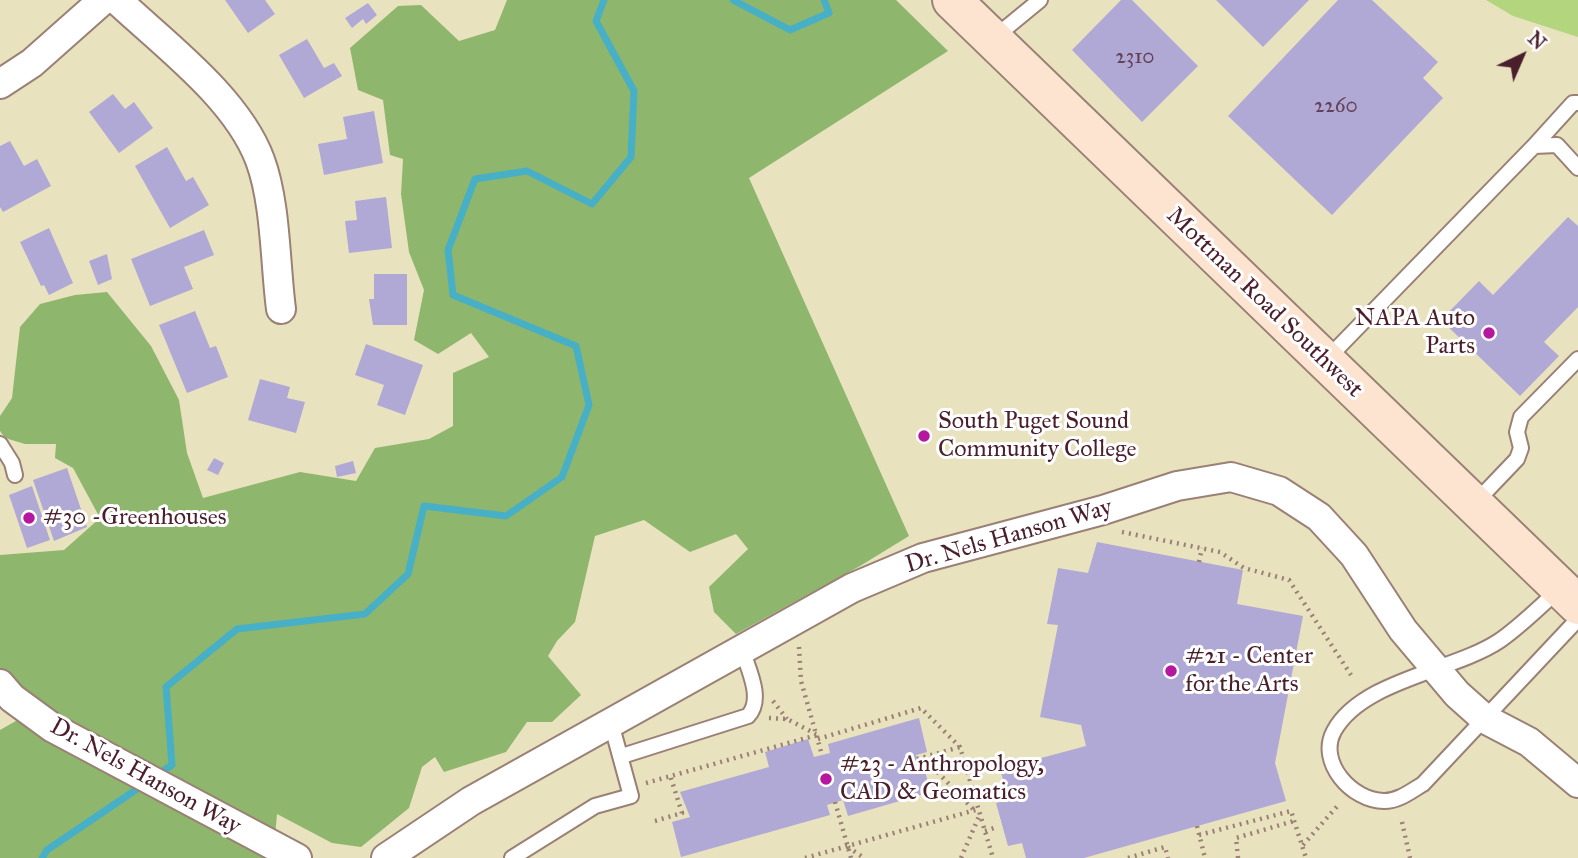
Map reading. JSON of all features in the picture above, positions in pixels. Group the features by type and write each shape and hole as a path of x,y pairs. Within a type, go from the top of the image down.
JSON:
{"street":[{"path":"0,84 32,63 103,0"},
{"path":"117,0 223,100 259,158 266,182 281,309"},
{"name":"Mottman Road Southwest","path":"951,0 994,38 1474,505 1572,604"},
{"name":"Dr. Nels Hanson Way","path":"386,858 471,801 852,588 923,558 1103,510 1177,486 1231,477 1279,491 1319,517 1354,555 1403,630 1433,669 1485,719 1529,742 1578,783"},
{"name":"Dr. Nels Hanson Way","path":"0,684 21,706 53,728 298,858"}],"lane":[{"path":"994,38 1040,0"},
{"path":"1325,362 1573,103 1578,103"},
{"path":"1534,146 1557,145 1578,168"},
{"path":"1474,505 1517,459 1521,448 1517,432 1521,417 1578,359"},
{"path":"0,444 12,463 15,475"},
{"path":"1572,604 1485,719 1423,784 1404,796 1384,801 1361,795 1343,780 1329,758 1333,733 1346,715 1389,687 1433,669 1451,666 1572,604"},
{"path":"622,756 748,716 755,709 756,698 742,649"},
{"path":"512,858 595,806 631,796 611,723"}],"path":[{"path":"1112,530 1220,552 1244,568 1289,580 1351,675"},
{"path":"1199,562 1202,548"},
{"path":"801,636 798,668 822,755"},
{"path":"771,697 787,719 817,737"},
{"path":"645,783 921,708 960,747 993,858"},
{"path":"762,720 787,719"},
{"path":"917,759 960,747"},
{"path":"923,757 978,811"},
{"path":"670,775 682,813"},
{"path":"835,802 850,858"},
{"path":"1302,845 1340,803"},
{"path":"655,821 688,811"},
{"path":"808,857 978,811"},
{"path":"961,858 978,811"},
{"path":"1199,835 1291,811 1306,858"},
{"path":"1238,858 1237,838 1294,821"},
{"path":"1402,822 1410,858"},
{"path":"1197,826 1205,858"},
{"path":"985,831 997,827"},
{"path":"847,846 864,858"},
{"path":"1128,858 1165,847 1168,858"}],"green space":[{"path":"507,0 896,0 948,51 749,178 909,536 736,634 714,612 709,587 748,549 736,534 690,552 644,520 595,536 575,622 557,641 548,656 581,695 552,722 527,722 506,752 444,772 435,757 422,767 409,808 361,847 332,843 277,814 273,858 0,858 0,730 30,713 0,684 0,555 64,550 100,518 73,468 55,458 56,444 25,444 5,438 0,431 0,416 12,398 20,327 40,304 75,295 107,292 151,346 179,400 187,453 203,498 300,472 356,481 375,448 429,439 453,426 453,373 489,357 471,333 438,354 414,340 424,290 409,252 401,194 403,159 390,155 383,100 358,90 350,48 398,6 421,5 459,41 495,30"},
{"path":"1486,0 1578,0 1578,37 1513,16"}],"building":[{"path":"225,0 265,0 275,14 248,33"},
{"path":"1121,0 1132,0 1198,66 1142,122 1072,50"},
{"path":"1216,0 1309,0 1263,47"},
{"path":"1338,0 1372,0 1438,62 1423,78 1443,98 1332,215 1228,116"},
{"path":"368,3 377,15 366,24 363,19 352,28 345,18"},
{"path":"307,39 324,68 334,63 342,76 304,98 279,55"},
{"path":"113,94 125,109 134,102 153,128 119,153 89,112"},
{"path":"374,111 383,163 324,175 318,144 347,139 343,117"},
{"path":"10,141 24,166 37,159 51,186 3,212 0,207 0,146"},
{"path":"167,147 186,181 193,177 209,205 170,228 135,166"},
{"path":"386,197 392,248 349,253 345,221 357,220 355,201"},
{"path":"1568,217 1578,226 1578,307 1544,342 1559,356 1520,396 1441,320 1479,281 1493,295"},
{"path":"49,228 73,283 49,295 44,285 41,286 20,242"},
{"path":"204,230 214,255 184,267 193,289 150,306 131,259"},
{"path":"107,254 112,279 98,285 89,261"},
{"path":"374,274 407,274 407,325 373,325 369,299 374,299"},
{"path":"195,311 210,348 216,346 228,377 187,393 159,325"},
{"path":"366,344 423,365 405,415 377,405 384,385 355,375"},
{"path":"260,379 290,387 287,398 305,402 296,433 248,420"},
{"path":"214,458 224,463 218,475 207,470"},
{"path":"353,461 356,473 337,477 335,466"},
{"path":"67,468 87,527 54,541 33,480"},
{"name":"#30 -Greenhouses","path":"32,486 50,540 27,548 9,495"},
{"name":"#21 - Center for the Arts","path":"1097,542 1243,570 1237,604 1303,616 1275,763 1286,801 1084,858 1026,858 1022,843 1008,846 996,803 1009,800 1000,769 1086,746 1081,725 1040,717 1058,625 1047,624 1058,568 1088,573"},
{"name":"#23 - Anthropology, CAD & Geomatics","path":"919,718 927,752 916,755 918,762 922,761 931,792 848,816 843,800 827,805 830,815 681,857 672,822 690,817 680,792 769,767 765,752 808,739 814,757 830,753 828,744"}],"waterway":[{"path":"156,776 172,765 166,687 237,629 365,614 408,574 424,506 506,516 562,477 589,405 576,346 453,295 448,250 475,179 527,171 592,204 631,157 634,91 596,21 604,0"},
{"path":"733,0 790,30 829,13 824,0"},
{"path":"42,858 47,850 143,785"}],"place":[{"name":"NAPA Auto Parts","path":"1489,333"},
{"name":"South Puget Sound Community College","path":"924,436"},
{"name":"#30 -Greenhouses","path":"29,518"},
{"name":"#21 - Center for the Arts","path":"1171,671"},
{"name":"#23 - Anthropology, CAD & Geomatics","path":"826,779"}]}
